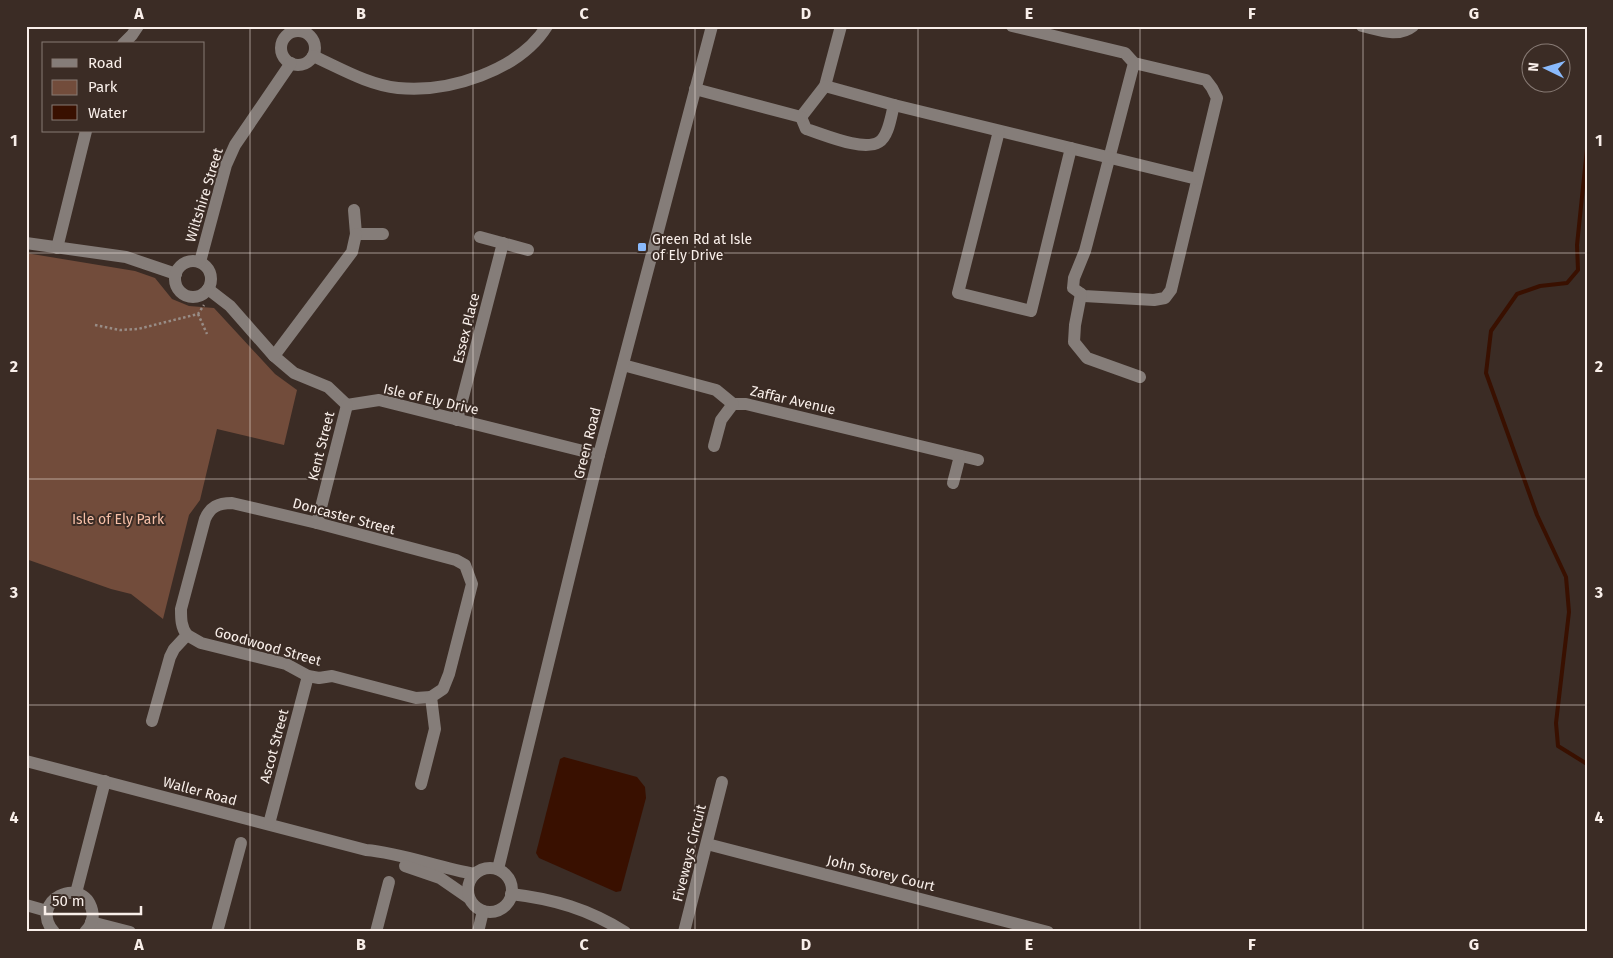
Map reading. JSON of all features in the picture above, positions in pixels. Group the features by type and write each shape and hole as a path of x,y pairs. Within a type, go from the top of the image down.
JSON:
{"street":[{"path":"125,42 138,26"},
{"path":"313,56 369,82 398,88 455,85 484,76 506,64 527,48 547,26"},
{"name":"Green Road","path":"498,869 599,455 712,26"},
{"path":"1012,26 1125,53 1134,63 1206,80 1216,98 1171,290 1165,298 1154,300 1084,296 1073,288 1074,278 1085,250 1134,63"},
{"path":"1362,26 1387,32 1399,32 1413,26"},
{"path":"801,117 825,86 836,27"},
{"path":"304,29 313,42 313,56 303,64 291,63 282,54 282,42 291,33 304,29"},
{"name":"Wiltshire Street","path":"200,262 226,165 235,144 291,63"},
{"path":"825,86 894,105 1197,179"},
{"path":"695,90 801,117"},
{"path":"801,117 806,129 861,146 879,142 885,134 894,105"},
{"path":"999,131 958,293 1031,311 1071,148"},
{"path":"57,248 86,132"},
{"path":"274,356 352,252 356,234 354,210"},
{"path":"356,234 383,234"},
{"path":"480,237 528,250"},
{"path":"26,243 126,257 176,274"},
{"name":"Essex Place","path":"457,420 503,243"},
{"path":"192,261 200,262 210,274 211,282 208,289 199,296 186,296 177,287 176,274 185,263 192,261"},
{"path":"208,289 230,306 274,356 294,373 328,387 347,405"},
{"path":"1081,294 1075,324 1074,342 1086,358 1140,377"},
{"name":"Zaffar Avenue","path":"623,365 716,390 733,404 746,404 978,460"},
{"name":"Isle of Ely Drive","path":"347,405 379,400 599,455"},
{"path":"714,446 721,420 733,404"},
{"name":"Kent Street","path":"317,523 347,405"},
{"path":"953,483 960,456"},
{"name":"Doncaster Street","path":"187,635 183,630 180,620 181,609 205,518 209,510 223,503 232,503 317,523 456,560 465,565 472,584 468,602 449,674 443,689 431,697"},
{"path":"152,722 170,657 174,648 187,635"},
{"name":"Goodwood Street","path":"187,635 201,643 286,664 308,676 319,678 332,676 416,698 431,697"},
{"name":"Ascot Street","path":"269,824 308,676"},
{"path":"421,784 435,729 431,697"},
{"name":"Waller Road","path":"26,761 366,850 389,852 436,866 475,874"},
{"path":"76,893 105,781"},
{"name":"Fiveways Circuit","path":"684,932 722,782"},
{"path":"217,932 241,843"},
{"name":"John Storey Court","path":"707,844 1048,932"},
{"name":"Waller Road","path":"366,850 385,860 440,878 469,898"},
{"path":"486,868 498,869 508,877 512,894 506,905 501,909 489,912 475,906 469,898 468,885 475,874 486,868"},
{"path":"376,932 389,882"},
{"path":"54,932 49,924 47,911 50,904 61,894 76,893 82,896 91,908 88,927 130,932"},
{"path":"512,894 542,898 577,908 606,920 625,932"},
{"path":"26,905 47,911"},
{"path":"478,932 483,911"}],"path":[{"path":"96,326 120,330 164,324 198,314 204,305"},
{"path":"198,314 207,334"}],"green space":[{"name":"Isle of Ely Park","path":"26,253 135,271 155,278 172,299 189,306 214,308 275,374 297,390 284,445 217,429 200,500 189,515 163,619 131,594 111,589 26,559"}],"water":[{"path":"564,757 637,777 645,787 646,798 621,891 616,892 539,858 536,853 560,759"}],"waterway":[{"path":"1587,149 1577,245 1578,270 1567,283 1540,286 1517,294 1491,331 1486,373 1537,515 1566,577 1569,612 1556,723 1558,746 1587,764"}],"place":[{"name":"Green Rd at Isle of Ely Drive","path":"642,247"}]}
